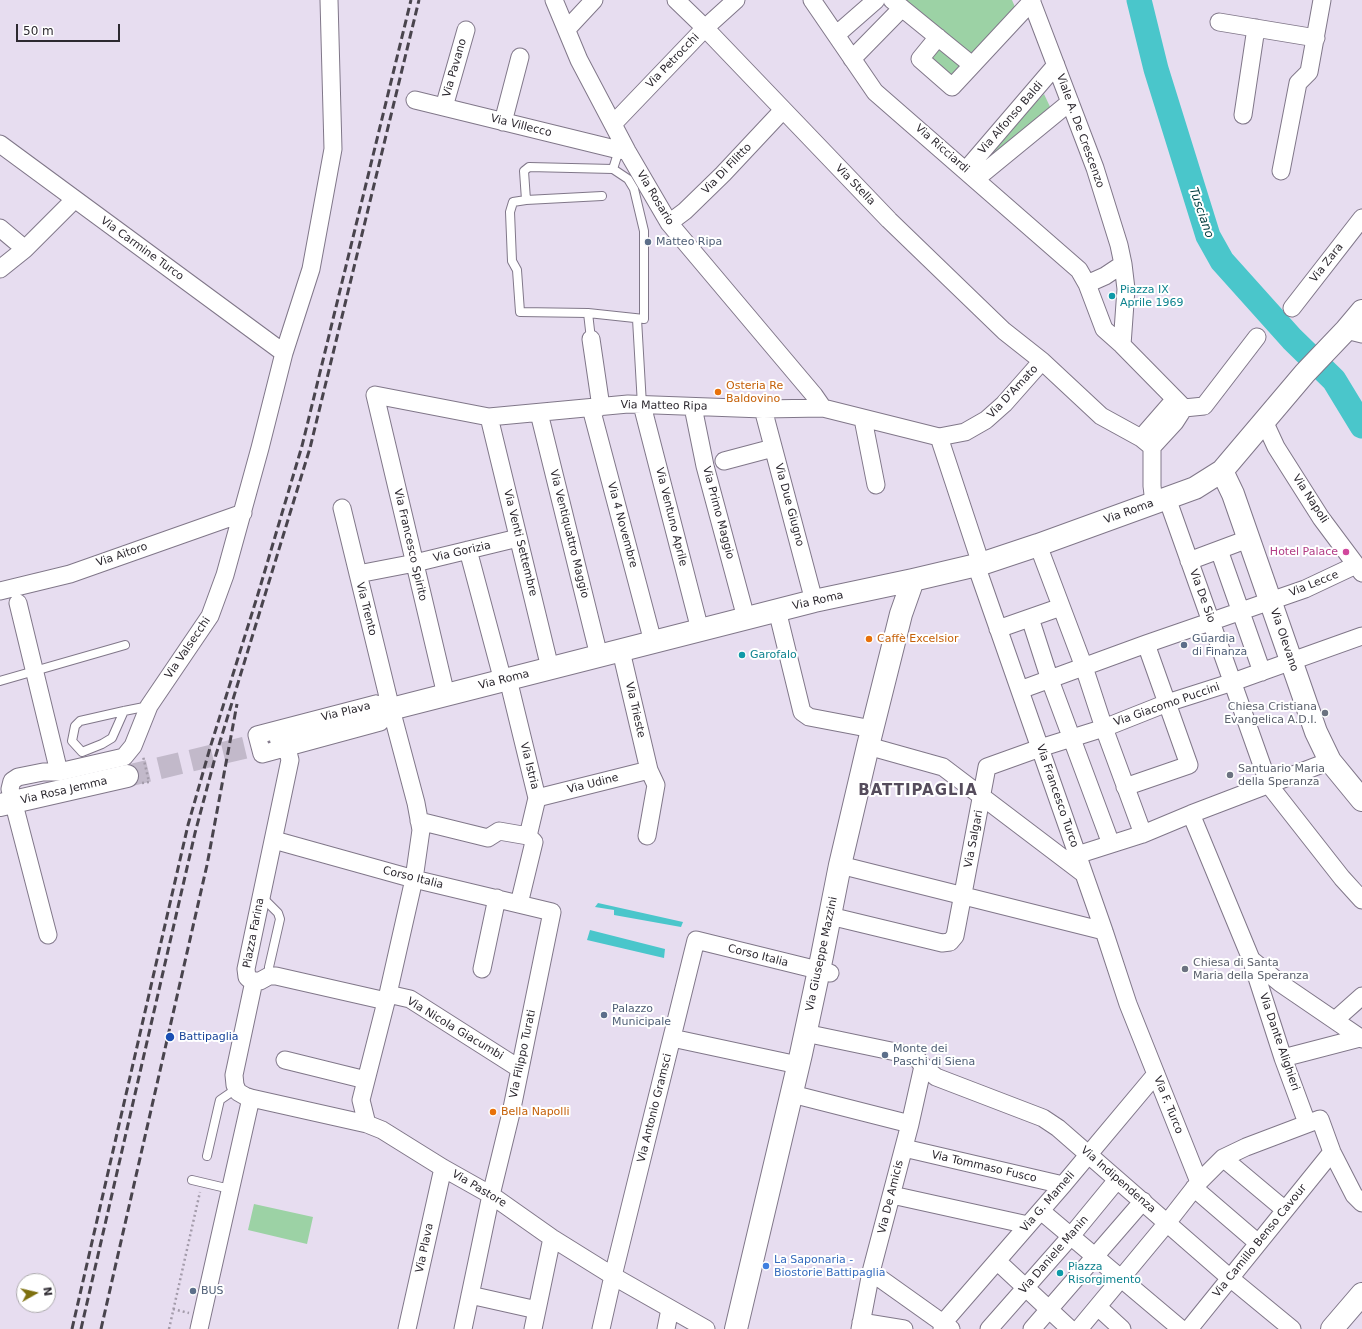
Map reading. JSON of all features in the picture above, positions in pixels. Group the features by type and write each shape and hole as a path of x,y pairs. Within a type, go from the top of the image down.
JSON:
{"main road":[{"name":"Via Roma","path":"284,743 391,709 550,668 814,601 978,565 1038,545 1158,495 1195,488 1222,471 1305,373 1348,335 1362,310"},
{"name":"Via Olevano","path":"1222,471 1233,494 1316,732 1330,761 1362,800"},
{"name":"Via Giuseppe Mazzini","path":"736,1329 805,1033 825,972 830,916 840,865 870,737 901,614 913,580"},
{"name":"Via Rosa Jemma","path":"7,804 128,776"},
{"path":"1332,1329 1362,1294"},
{"path":"1348,1329 1362,1313"}],"street":[{"name":"Via Valsecchi","path":"7,804 12,781 18,777 43,772 59,772 124,758 133,746 148,706 210,616 225,575 243,513 284,353 311,269 333,149 329,0"},
{"name":"Via Rosario","path":"554,0 580,60 613,124 623,151 669,223 814,395 823,408"},
{"path":"566,29 594,0"},
{"name":"Via Stella","path":"676,0 705,28 889,220 998,326 1042,361 1101,416 1146,442"},
{"name":"Via Petrocchi","path":"613,124 705,28 736,0"},
{"name":"Via Ricciardi","path":"812,0 875,92 1079,270 1087,284 1104,328 1175,399"},
{"path":"836,35 876,0"},
{"path":"1281,171 1298,83 1309,72 1322,0"},
{"path":"938,37 920,60 952,86 1031,1"},
{"name":"Viale A. De Crescenzo","path":"1031,1 1095,168 1119,245 1126,289 1122,345"},
{"path":"852,59 897,4 972,65"},
{"path":"1219,22 1316,38"},
{"path":"1243,115 1256,28"},
{"name":"Via Pavano","path":"444,107 466,30"},
{"path":"503,122 520,57"},
{"name":"Via Alfonso Baldi","path":"971,175 1056,65"},
{"name":"Via Villecco","path":"415,100 623,151"},
{"name":"Via Alfonso Baldi","path":"971,175 1070,102"},
{"name":"Via Di Filitto","path":"669,223 685,211 723,174 783,110"},
{"name":"Via Carmine Turco","path":"0,144 74,200 284,353"},
{"path":"0,269 25,250 74,200"},
{"name":"Via Zara","path":"1292,308 1362,218"},
{"path":"0,228 25,250"},
{"path":"1087,284 1105,276 1123,264"},
{"path":"1146,442 1175,422 1175,399 1204,406 1257,337"},
{"name":"Via 4 Novembre","path":"591,339 596,407 653,642"},
{"name":"Via D'Amato","path":"939,437 966,432 986,420 1004,404 1042,361"},
{"name":"Via Matteo Ripa","path":"375,395 489,417 628,404 763,409 823,408 939,437"},
{"name":"Via Francesco Spirito","path":"375,395 446,695"},
{"name":"Via Ventuno Aprile","path":"642,405 700,630"},
{"name":"Via Primo Maggio","path":"694,407 705,466 746,618"},
{"name":"Via Due Giugno","path":"763,409 814,601"},
{"name":"Via Ventiquattro Maggio","path":"539,413 599,656"},
{"name":"Via Venti Settembre","path":"489,417 550,668"},
{"path":"863,419 876,485"},
{"name":"Via Napoli","path":"1264,421 1276,447 1321,518 1359,569"},
{"path":"939,437 978,565"},
{"name":"Via De Sio","path":"1146,442 1158,495 1189,561 1269,785 1342,878 1362,900"},
{"path":"724,461 773,448"},
{"name":"Via Trento","path":"342,508 391,709"},
{"name":"Via Aitoro","path":"0,591 70,574 243,513"},
{"name":"Via Gorizia","path":"358,574 415,563 518,538"},
{"path":"1189,561 1248,539"},
{"path":"1038,545 1084,667 1104,728 1143,834"},
{"name":"Via Istria","path":"468,550 537,798 528,836"},
{"path":"1219,550 1262,672"},
{"name":"Via Francesco Turco","path":"978,565 983,596 998,630 1020,690 1137,1028"},
{"name":"Via Lecce","path":"1270,600 1359,569"},
{"path":"1211,621 1270,600"},
{"path":"1020,690 1270,600"},
{"path":"18,603 59,772"},
{"path":"998,630 1061,607"},
{"path":"777,610 802,712 809,717 870,737 943,767 1084,874"},
{"path":"1030,618 1050,680 1111,844"},
{"name":"Via Giacomo Puccini","path":"1040,748 1104,728 1167,703 1262,672 1362,636"},
{"path":"1125,787 1190,765 1146,644"},
{"name":"Via Trieste","path":"621,651 649,770 656,785 647,836"},
{"path":"367,1124 361,1100 387,998 414,879 421,830 416,803 391,709"},
{"path":"274,840 290,760 284,743"},
{"name":"Via Salgari","path":"830,916 942,943 950,942 954,936 963,896 987,767 1040,748"},
{"path":"1077,855 1143,834 1330,761"},
{"name":"Via Udine","path":"537,798 649,770"},
{"path":"7,804 48,934"},
{"name":"Via Dante Alighieri","path":"1191,814 1251,959 1283,1058 1307,1123"},
{"path":"419,821 488,838 499,830 528,836 534,842 519,904"},
{"name":"Corso Italia","path":"274,840 414,879 552,912"},
{"name":"Piazza Farina","path":"196,1322 230,1189 244,1093 234,1081 234,1075 261,979 247,977 246,969 274,840"},
{"path":"840,865 1104,931"},
{"path":"482,969 497,898"},
{"name":"Via Filippo Turati","path":"463,1329 491,1195 511,1113 552,912"},
{"name":"Corso Italia","path":"696,940 825,972"},
{"name":"Via Antonio Gramsci","path":"601,1329 696,940"},
{"path":"1251,959 1275,979 1335,1020 1356,1039"},
{"name":"Via Nicola Giacumbi","path":"261,979 276,976 387,998 410,999 520,1069"},
{"path":"1335,1020 1362,996"},
{"name":"Via F. Turco","path":"1137,1028 1156,1074 1197,1185"},
{"name":"Via Indipendenza","path":"805,1033 914,1056 936,1077 1043,1118 1058,1128 1230,1278 1292,1329"},
{"path":"672,1038 798,1065"},
{"path":"1283,1058 1356,1039"},
{"path":"285,1060 366,1080"},
{"name":"Via De Amicis","path":"861,1326 871,1272 904,1148 923,1066"},
{"name":"Via G. Mameli","path":"945,1327 997,1261 1089,1155 1156,1074"},
{"name":"Via Pastore","path":"244,1093 367,1124 382,1130 443,1168 491,1195 552,1238 613,1276 706,1329"},
{"path":"792,1094 910,1124"},
{"path":"1079,1329 1197,1185 1223,1158 1246,1147 1320,1119 1332,1152 1354,1195 1362,1203"},
{"name":"Via Tommaso Fusco","path":"904,1148 1063,1185"},
{"name":"Via Camillo Benso Cavour","path":"1189,1329 1332,1152"},
{"path":"1223,1158 1285,1210"},
{"name":"Via Plava","path":"408,1329 443,1168"},
{"name":"Via Daniele Manin","path":"989,1329 1071,1236 1117,1180"},
{"path":"1197,1185 1258,1243"},
{"path":"892,1195 1028,1225"},
{"path":"1032,1329 1143,1201"},
{"path":"1040,1211 1122,1278 1181,1329"},
{"path":"533,1329 552,1238"},
{"path":"997,1261 1070,1329"},
{"path":"871,1272 945,1327"},
{"path":"470,1295 537,1310"},
{"path":"1098,1306 1122,1329"},
{"path":"666,1329 670,1309"},
{"path":"861,1326 904,1329"}],"lane":[{"path":"613,169 623,151"},
{"path":"526,200 524,171 529,167 613,169 628,179 634,189 644,231 644,319 588,313 520,312 517,270 512,261 510,212 513,202 602,196"},
{"path":"588,313 591,339"},
{"path":"637,319 642,405"},
{"path":"0,681 125,645"},
{"path":"124,711 112,738 102,744 82,752 72,741 74,726 80,721 124,711 148,706"},
{"path":"261,979 269,967 280,919 278,913 262,896"},
{"path":"207,1156 220,1100 244,1093"},
{"path":"192,1180 230,1189"}],"path":[{"path":"169,1329 201,1188"},
{"path":"173,1310 196,1322"}],"green space":[{"path":"885,0 1012,0 1015,7 944,85 915,60 931,40"},
{"path":"1044,94 1052,111 988,162 983,158"},
{"path":"254,1204 313,1217 307,1244 248,1230"}],"water":[{"path":"598,903 683,922 681,927 614,915 614,910 595,907"},
{"path":"590,930 665,949 664,958 587,940"}],"waterway":[{"name":"Tusciano","path":"1139,0 1156,69 1208,236 1222,261 1292,339 1334,380 1362,426"}],"tunnel":[{"path":"127,776 281,739"}],"railway":[{"path":"72,1329 188,825 302,446 411,0"},
{"path":"81,1329 195,833 215,758 310,448 419,0"},
{"path":"101,1329 207,865 237,704"}],"place":[{"name":"Matteo Ripa","path":"648,242"},
{"name":"Piazza IX Aprile 1969","path":"1112,296"},
{"name":"Osteria Re Baldovino","path":"718,392"},
{"name":"Hotel Palace","path":"1346,552"},
{"name":"Caffè Excelsior","path":"869,639"},
{"name":"Guardia di Finanza","path":"1184,645"},
{"name":"Garofalo","path":"742,655"},
{"name":"Chiesa Cristiana Evangelica A.D.I.","path":"1325,713"},
{"name":"Santuario Maria della Speranza","path":"1230,775"},
{"name":"Chiesa di Santa Maria della Speranza","path":"1185,969"},
{"name":"Palazzo Municipale","path":"604,1015"},
{"name":"Battipaglia","path":"170,1037"},
{"name":"Monte dei Paschi di Siena","path":"885,1055"},
{"name":"Bella Napolli","path":"493,1112"},
{"name":"La Saponaria - Biostorie Battipaglia","path":"766,1266"},
{"name":"Piazza Risorgimento","path":"1060,1273"},
{"name":"BUS","path":"193,1291"}],"district":[{"name":"BATTIPAGLIA","path":"918,791"}]}
